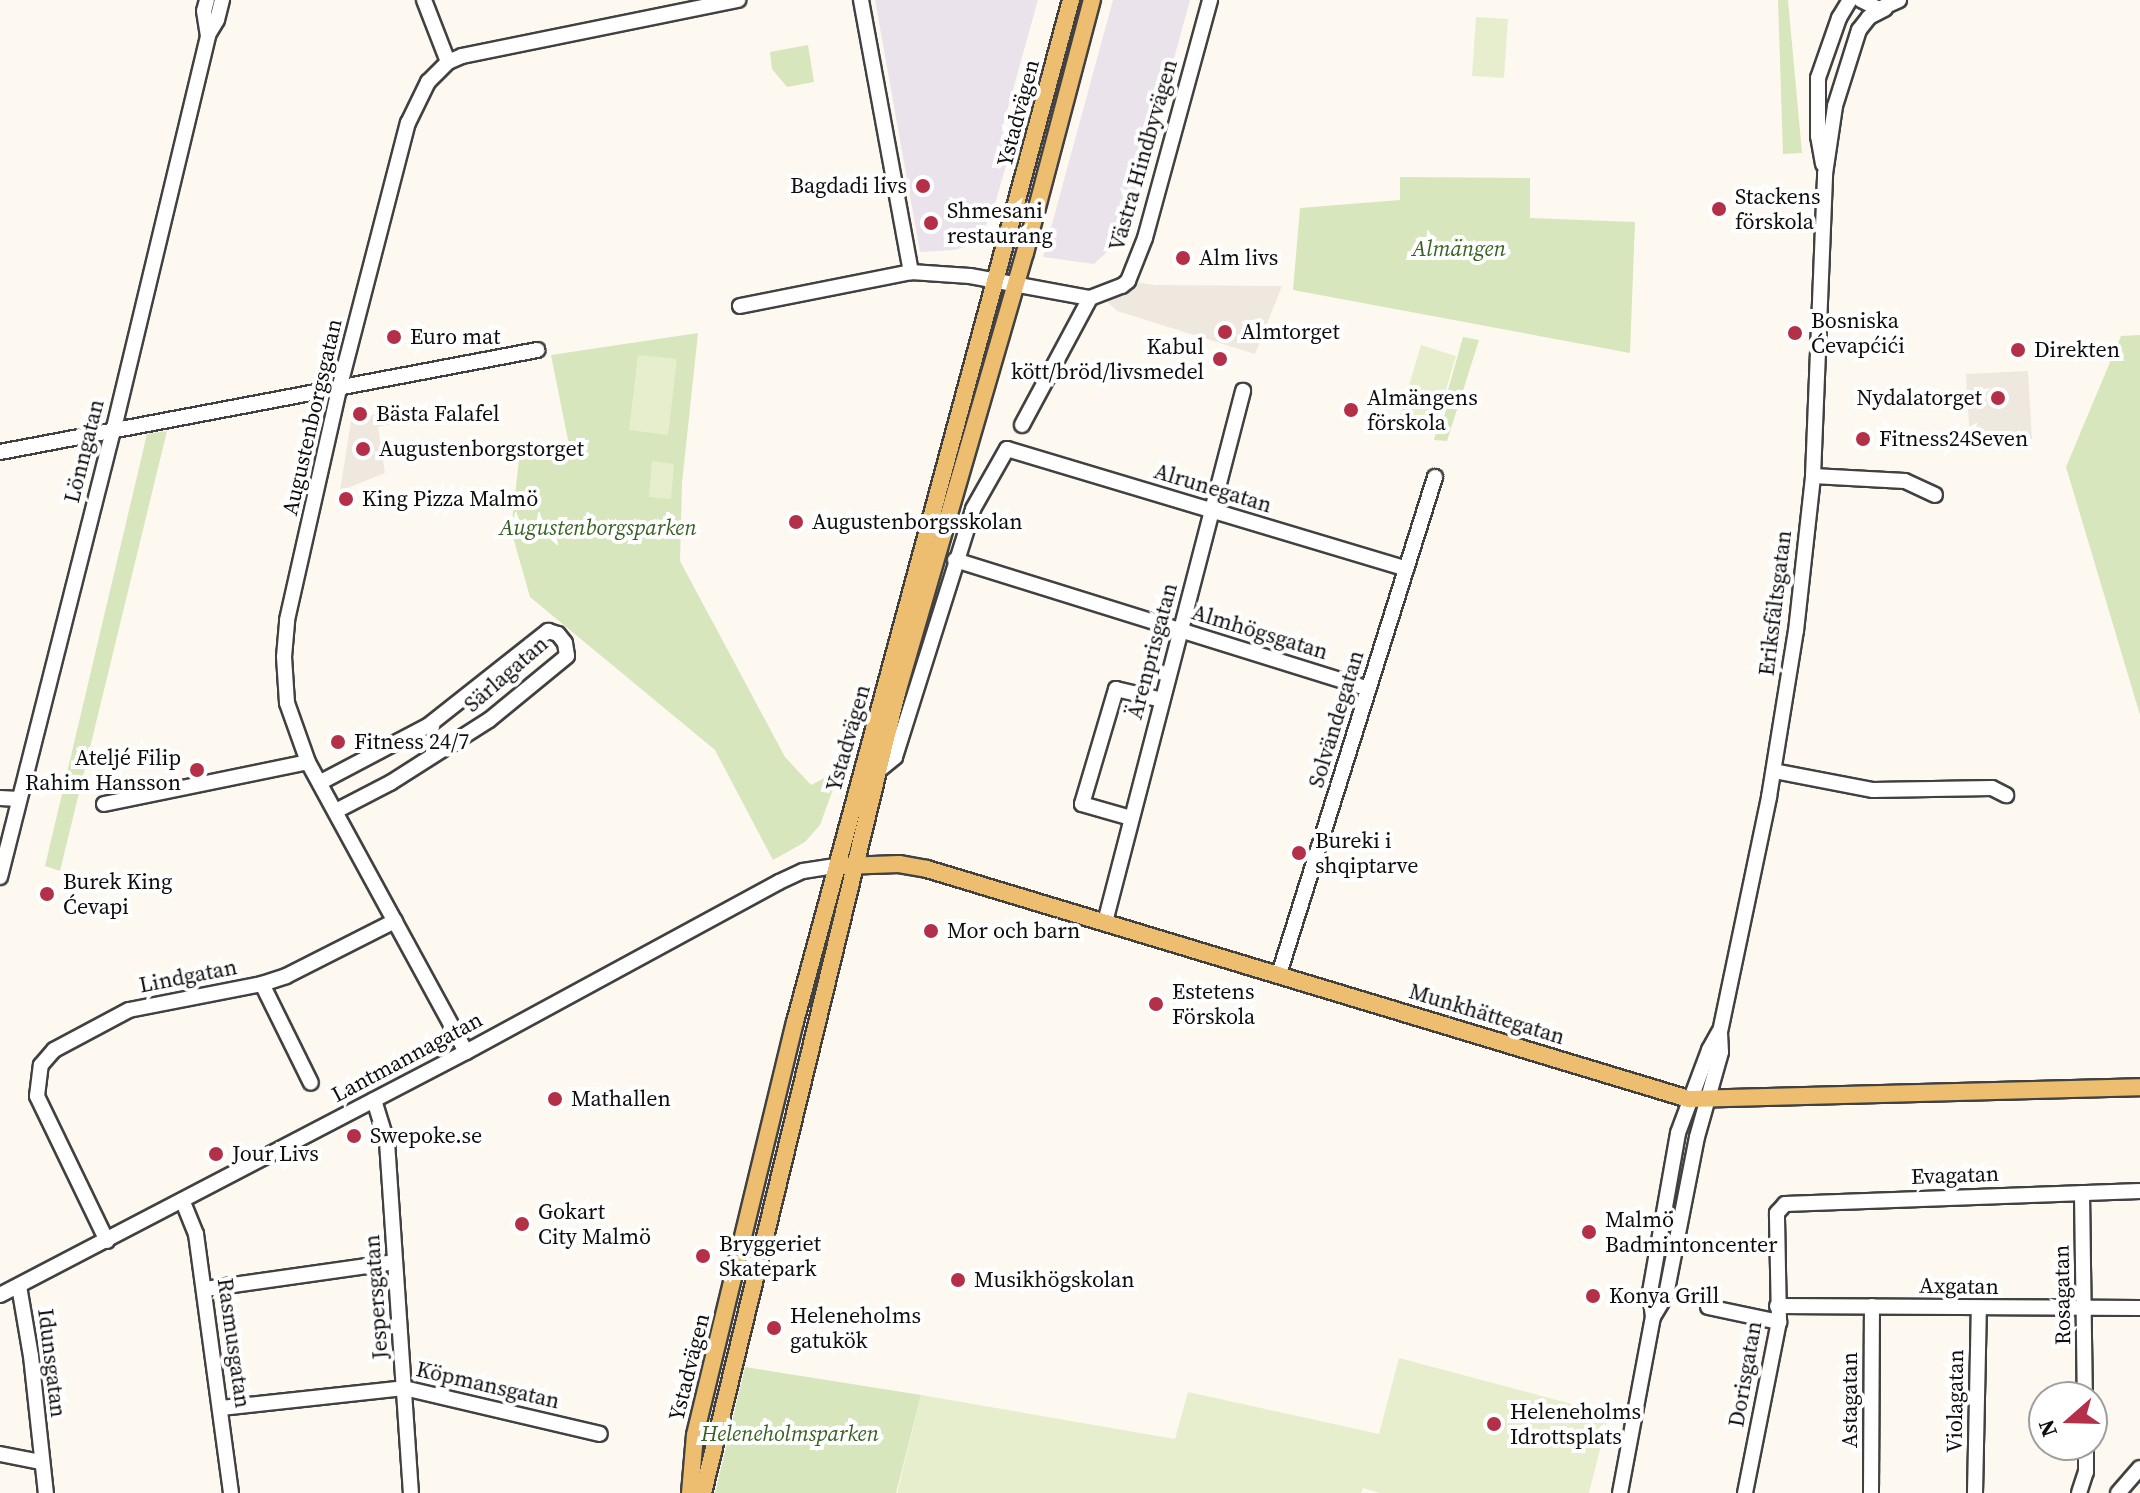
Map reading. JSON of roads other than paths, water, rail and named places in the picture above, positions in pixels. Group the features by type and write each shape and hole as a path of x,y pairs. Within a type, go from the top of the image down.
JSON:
{"main road":[{"name":"Ystadvägen","path":"690,1493 695,1435 836,866 1071,0"},
{"name":"Ystadvägen","path":"703,1493 897,693 1016,284 1092,0"},
{"name":"Munkhättegatan","path":"836,866 899,864 927,869 1689,1099 2140,1087"}],"street":[{"name":"Lönngatan","path":"207,0 204,11 208,35"},
{"name":"Lönngatan","path":"0,877 113,432 208,35 217,20 222,0"},
{"path":"424,0 448,62 492,47 738,0"},
{"path":"861,0 911,272"},
{"name":"Västra Hindbyvägen","path":"1090,298 1110,293 1128,281 1145,238 1210,0"},
{"name":"Eriksfältsgatan","path":"1825,174 1818,136 1818,78 1839,18 1850,0"},
{"path":"1861,0 1873,8 1885,9"},
{"name":"Eriksfältsgatan","path":"1620,1493 1653,1317 1650,1292 1678,1133 1689,1099 1720,1032 1774,771 1796,631 1813,476 1825,174 1841,81 1859,30 1869,17 1899,0"},
{"name":"Augustenborgsgatan","path":"448,62 428,82 408,123 339,389 287,620 287,703 308,762 466,1052"},
{"path":"740,306 911,272 996,280 1090,298 1022,425"},
{"path":"0,452 537,350"},
{"name":"Ärenprisgatan","path":"1105,922 1243,391"},
{"name":"Ystadvägen","path":"878,771 895,757 973,509 1007,449"},
{"name":"Alrunegatan","path":"1007,449 1406,569"},
{"path":"1813,476 1905,481 1935,495"},
{"name":"Solvändegatan","path":"1279,974 1435,477"},
{"name":"Almhögsgatan","path":"955,560 1368,689"},
{"name":"Särlagatan","path":"321,782 429,725 548,631 558,634 565,643 567,656 489,720 445,751 336,811"},
{"path":"1131,818 1082,804 1116,689 1162,700"},
{"path":"104,804 308,762"},
{"path":"1774,771 1873,790 1992,788 2006,795"},
{"path":"0,798 19,799"},
{"name":"Lantmannagatan","path":"0,1295 466,1052 779,882 803,871 836,866"},
{"name":"Lindgatan","path":"107,1241 37,1096 41,1065 54,1050 129,1010 262,984 395,921"},
{"path":"262,984 311,1083"},
{"name":"Eriksfältsgatan","path":"1653,1317 1666,1295 1697,1137 1721,1052 1720,1032"},
{"name":"Jespersgatan","path":"374,1100 387,1142 411,1493"},
{"name":"Evagatan","path":"1777,1213 1785,1204 1794,1202 2140,1191"},
{"name":"Rosagatan","path":"2082,1193 2085,1381"},
{"name":"Rasmusgatan","path":"183,1202 196,1234 231,1493"},
{"name":"Dorisgatan","path":"1745,1493 1779,1322 1777,1213"},
{"path":"205,1289 395,1262"},
{"name":"Idunsgatan","path":"19,1286 31,1356 46,1493"},
{"name":"Axgatan","path":"1777,1306 2140,1308"},
{"name":"Astagatan","path":"1871,1493 1872,1306"},
{"path":"1708,1307 1779,1322"},
{"name":"Violagatan","path":"1975,1493 1979,1309"},
{"name":"Köpmansgatan","path":"221,1408 404,1388 600,1434"},
{"path":"0,1454 41,1462"},
{"path":"2079,1493 2086,1461"},
{"path":"2118,1493 2140,1468"}],"place":[{"name":"Bagdadi livs","path":"923,186"},
{"name":"Stackens förskola","path":"1719,209"},
{"name":"Shmesani restaurang","path":"931,223"},
{"name":"Alm livs","path":"1183,258"},
{"name":"Almtorget","path":"1225,332"},
{"name":"Bosniska Ćevapćići","path":"1795,333"},
{"name":"Euro mat","path":"394,337"},
{"name":"Direkten","path":"2018,350"},
{"name":"Kabul kött/bröd/livsmedel","path":"1220,359"},
{"name":"Nydalatorget","path":"1998,398"},
{"name":"Almängens förskola","path":"1351,410"},
{"name":"Bästa Falafel","path":"360,414"},
{"name":"Fitness24Seven","path":"1863,439"},
{"name":"Augustenborgstorget","path":"363,449"},
{"name":"King Pizza Malmö","path":"346,499"},
{"name":"Augustenborgsskolan","path":"796,522"},
{"name":"Fitness 24/7","path":"338,742"},
{"name":"Ateljé Filip Rahim Hansson","path":"197,770"},
{"name":"Bureki i shqiptarve","path":"1299,853"},
{"name":"Burek King Ćevapi","path":"47,894"},
{"name":"Mor och barn","path":"931,931"},
{"name":"Estetens Förskola","path":"1156,1004"},
{"name":"Mathallen","path":"555,1099"},
{"name":"Swepoke.se","path":"354,1136"},
{"name":"Jour Livs","path":"216,1154"},
{"name":"Gokart City Malmö","path":"522,1224"},
{"name":"Malmö Badmintoncenter","path":"1589,1232"},
{"name":"Bryggeriet Skatepark","path":"703,1256"},
{"name":"Musikhögskolan","path":"958,1280"},
{"name":"Konya Grill","path":"1593,1296"},
{"name":"Heleneholms gatukök","path":"774,1328"},
{"name":"Heleneholms Idrottsplats","path":"1494,1424"}],"park label":[{"name":"Almängen","path":"1459,249"},
{"name":"Augustenborgsparken","path":"598,528"},
{"name":"Heleneholmsparken","path":"790,1434"}]}
